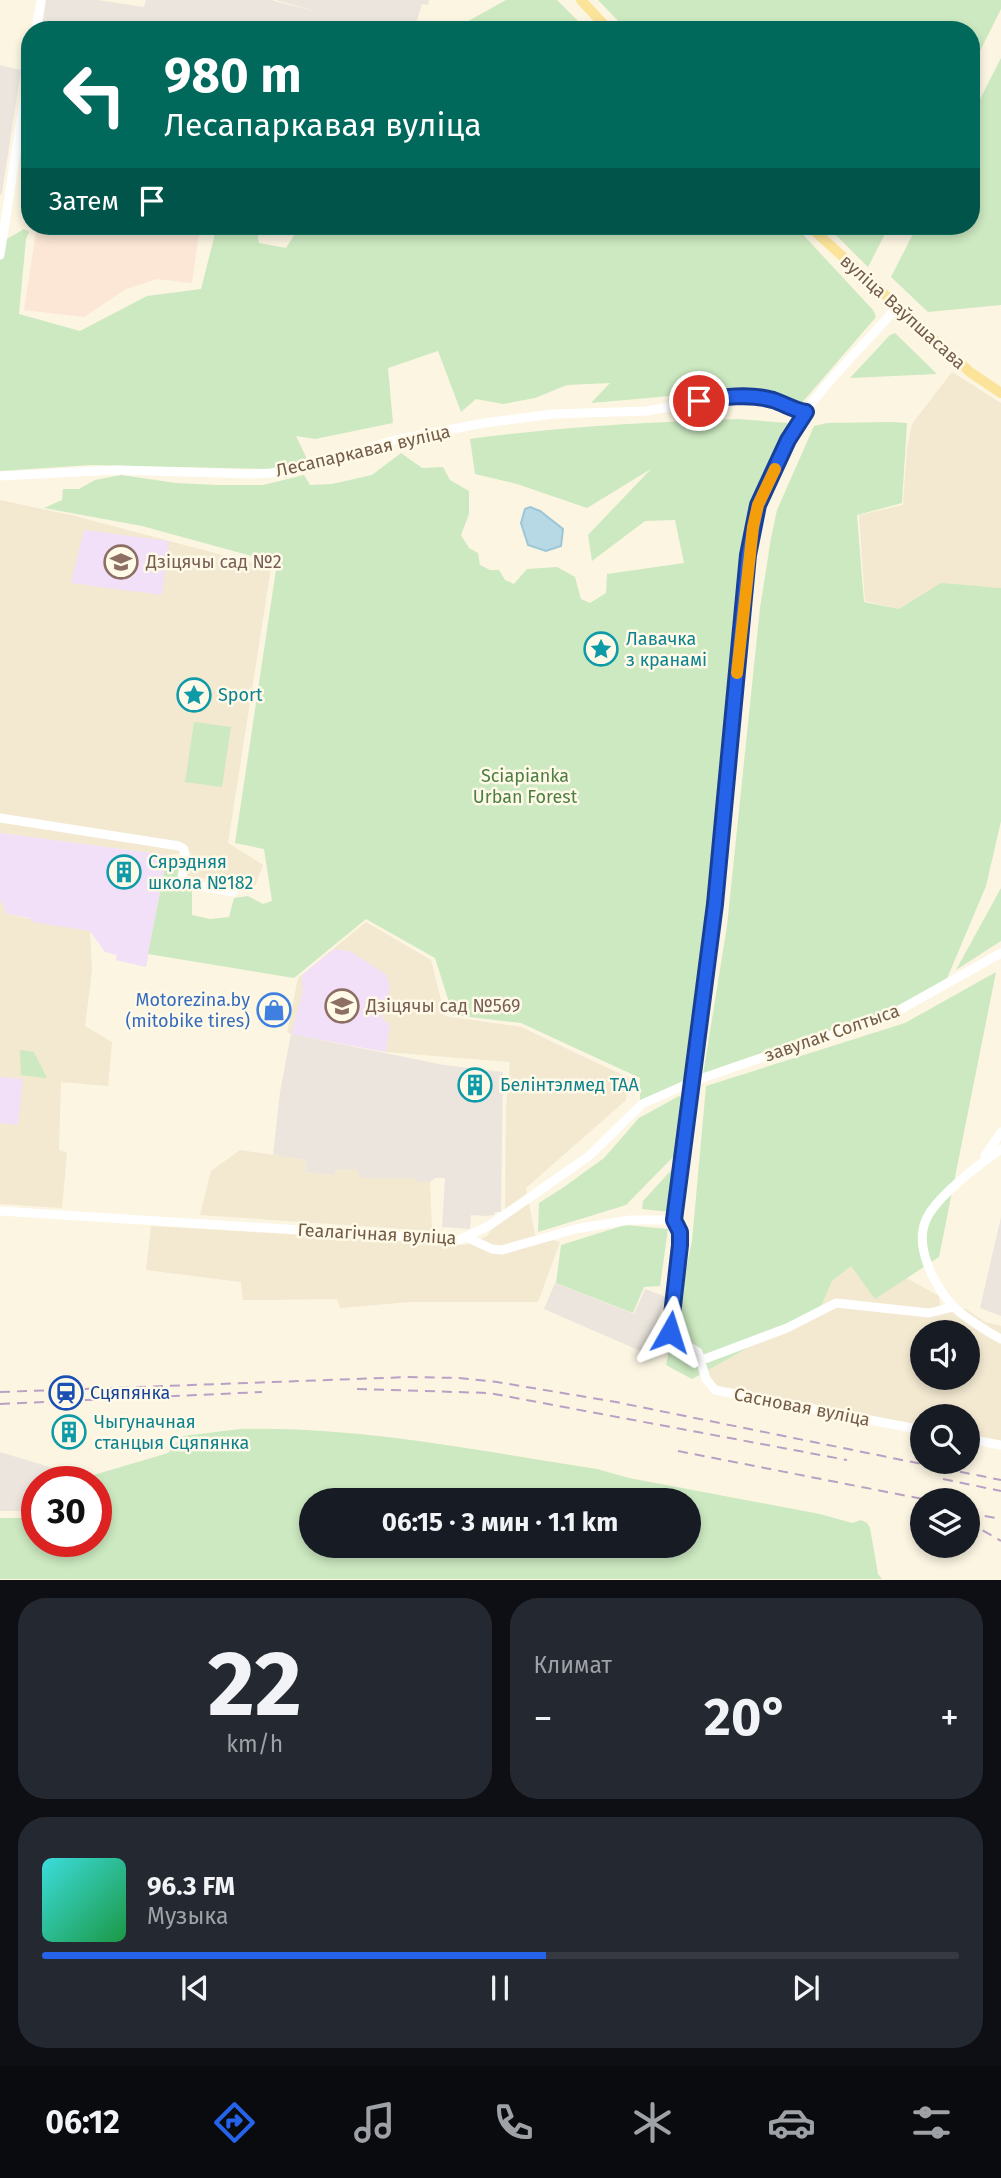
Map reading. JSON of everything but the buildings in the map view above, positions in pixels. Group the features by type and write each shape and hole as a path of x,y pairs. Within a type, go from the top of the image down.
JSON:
{"main road":[{"path":"581,0 601,21"},
{"name":"вуліца Ваўпшасава","path":"819,235 970,372 1001,393"}],"street":[{"path":"38,21 41,0"},
{"path":"0,255 21,119"},
{"path":"468,1238 492,1249 502,1250 575,1229 630,1220 674,1220 715,904 748,555 758,505 788,440 806,412 897,307"},
{"name":"Лесапаркавая вуліца","path":"0,476 116,470 252,474 290,472 395,440 485,423 553,414 647,411 719,397 762,398 806,412"},
{"path":"0,818 178,846 184,849 186,857 182,878 195,885 233,891"},
{"name":"завулак Солтыса","path":"694,1081 887,1017 1001,953"},
{"name":"Геалагічная вуліца","path":"3,1213 354,1232 448,1240 468,1238 589,1156 642,1104 694,1081"},
{"path":"981,1164 1001,1132"},
{"path":"1001,1149 939,1202 928,1215 923,1231 924,1247 933,1276 953,1307 1001,1339"},
{"name":"Сасновая вуліца","path":"674,1220 680,1232 680,1245 670,1332 698,1352 706,1379 715,1390 910,1428"},
{"path":"702,1360 787,1328 836,1303 929,1313 953,1307"},
{"path":"980,1441 1001,1445"}],"shaded area":[{"path":"46,0 98,0 144,7 146,0 271,0 321,13 276,0 429,0 428,5 422,4 417,21 43,21"},
{"path":"0,65 21,70 0,195"},
{"path":"36,235 199,235 192,283 157,279 126,289 84,317 24,310"},
{"path":"952,372 1001,403 1001,588 941,584 899,609 865,601 859,515 903,505 907,448 912,424"},
{"path":"0,500 75,516 271,568 228,843 263,865 255,886 187,876 191,852 167,855 0,833"},
{"name":"Дзіцячы сад №2","path":"84,530 169,541 162,595 71,583"},
{"path":"0,833 167,855 146,967 116,960 117,955 105,952 90,931 32,922 30,918 7,914 0,899"},
{"path":"0,899 7,914 90,931 92,970 85,1026 112,1042 108,1086 61,1082 59,1150 67,1153 62,1208 0,1204"},
{"path":"366,922 431,960 445,1016 521,1027 629,1078 626,1100 526,1188 535,1235 560,1242 538,1302 410,1302 340,1308 337,1299 243,1300 241,1282 146,1270 151,1226 465,1245 487,1236 505,1211 506,1106 510,1062 386,1052 287,1033 298,978"},
{"name":"Дзіцячы сад №569","path":"334,949 350,951 387,975 390,990 382,1018 390,1025 386,1052 291,1034 302,994 302,975"},
{"path":"291,1034 444,1065 503,1072 501,1212 487,1216 471,1215 470,1229 442,1227 445,1178 416,1182 416,1178 359,1178 358,1170 336,1169 335,1175 305,1172 306,1160 273,1155 280,1092"},
{"path":"0,1077 23,1079 18,1125 0,1123"},
{"path":"240,1150 306,1160 305,1172 335,1175 336,1169 359,1170 359,1178 416,1178 417,1182 430,1182 432,1231 200,1215 211,1171"},
{"path":"1001,1217 1001,1316 980,1308"},
{"path":"852,1265 875,1299 906,1278 939,1296 941,1314 966,1309 985,1322 1001,1326 1001,1449 980,1445 980,1404 910,1404 910,1432 716,1393 706,1371 821,1307 832,1281"},
{"path":"555,1283 634,1314 645,1289 666,1297 645,1353 544,1309"},
{"path":"0,1452 46,1466 21,1466 21,1511 0,1511"}],"green space":[{"path":"506,0 557,0 578,21 468,21"},
{"path":"598,0 1001,0 1001,9 980,51 980,21 618,21"},
{"path":"1001,58 1001,305 928,312 891,277 912,235 980,235 980,99"},
{"path":"21,231 21,235 28,235 19,314 80,331 147,296 201,289 215,235 258,235 259,243 286,248 294,235 803,235 873,310 876,317 800,405 764,391 750,389 591,403 610,383 567,385 535,398 503,404 476,399 461,412 438,351 388,368 393,423 315,439 296,436 307,459 269,469 91,465 0,471 0,243"},
{"path":"836,235 884,235 868,267"},
{"path":"895,333 937,374 850,378 890,335"},
{"name":"Sciapianka Urban Forest","path":"739,419 788,423 751,502 743,552 712,877 687,1085 640,1110 640,1078 521,1023 453,1015 435,958 366,919 294,978 148,954 166,862 179,862 192,888 192,915 210,919 229,917 234,898 248,896 263,904 272,901 264,849 235,843 277,563 142,526 44,508 62,500 63,489 79,489 95,480 121,475 176,483 263,485 304,475 310,485 332,484 372,475 401,453 422,468 443,467 450,480 469,491 469,514 461,535 469,548 478,553 480,565 490,570 499,570 505,580 514,584 527,569 557,567 575,577 581,599 590,603 606,593 607,574 684,563 675,520 645,521 592,561 588,535 651,469 587,508 517,484 475,474 470,439 604,426"},
{"path":"827,423 907,423 902,503 857,515 864,602 899,609 941,583 1001,588 1001,821 986,886 943,988 900,1008 703,1075 727,926 760,608 777,510 814,426"},
{"path":"194,722 231,727 222,787 185,782"},
{"path":"1001,888 1001,941 956,970"},
{"path":"996,972 939,1257 875,1299 851,1266 832,1281 821,1307 692,1379 666,1365 692,1241 706,1086 905,1023"},
{"path":"20,1050 34,1052 47,1078 21,1075"},
{"path":"679,1096 684,1099 680,1155 672,1158 626,1205 538,1232 539,1203 604,1158 639,1118"},
{"path":"675,1166 670,1212 642,1209 643,1201"},
{"path":"625,1225 668,1229 660,1286 644,1287 633,1313 556,1283 561,1245"},
{"path":"240,1429 330,1431 419,1441 597,1469 682,1488 299,1488 299,1558 701,1558 701,1492 820,1514 852,1523 861,1520 870,1528 878,1574 882,1579 0,1579 0,1518 21,1518 21,1557 112,1557 112,1470 168,1453 183,1436"}],"water":[{"path":"530,507 540,511 563,529 561,546 546,551 528,545 521,523 525,509"}],"railway":[{"path":"0,1392 408,1377 459,1378 616,1402 1001,1480"},
{"path":"357,1389 489,1393 847,1460"},
{"path":"0,1404 262,1392"},
{"path":"678,1451 910,1496"},
{"path":"943,1479 1001,1491"},
{"path":"980,1515 1001,1519"},
{"path":"980,1529 1001,1541"}],"slow traffic":[{"path":"737,673 753,527 758,505 775,469"}],"place":[{"name":"Дзіцячы сад №2","path":"121,562"},
{"name":"Лавачка з кранамі","path":"601,649"},
{"name":"Sport","path":"194,695"},
{"name":"Сярэдняя школа №182","path":"124,872"},
{"name":"Дзіцячы сад №569","path":"342,1006"},
{"name":"Motorezina.by (mitobike tires)","path":"274,1010"},
{"name":"Белінтэлмед ТАА","path":"475,1085"},
{"name":"Сцяпянка","path":"66,1393"},
{"name":"Чыгуначная станцыя Сцяпянка","path":"69,1432"}],"route":[{"path":"670,1332 680,1245 680,1232 674,1220 715,904 748,555 758,505 788,440 806,412 751,396 699,401"}]}
